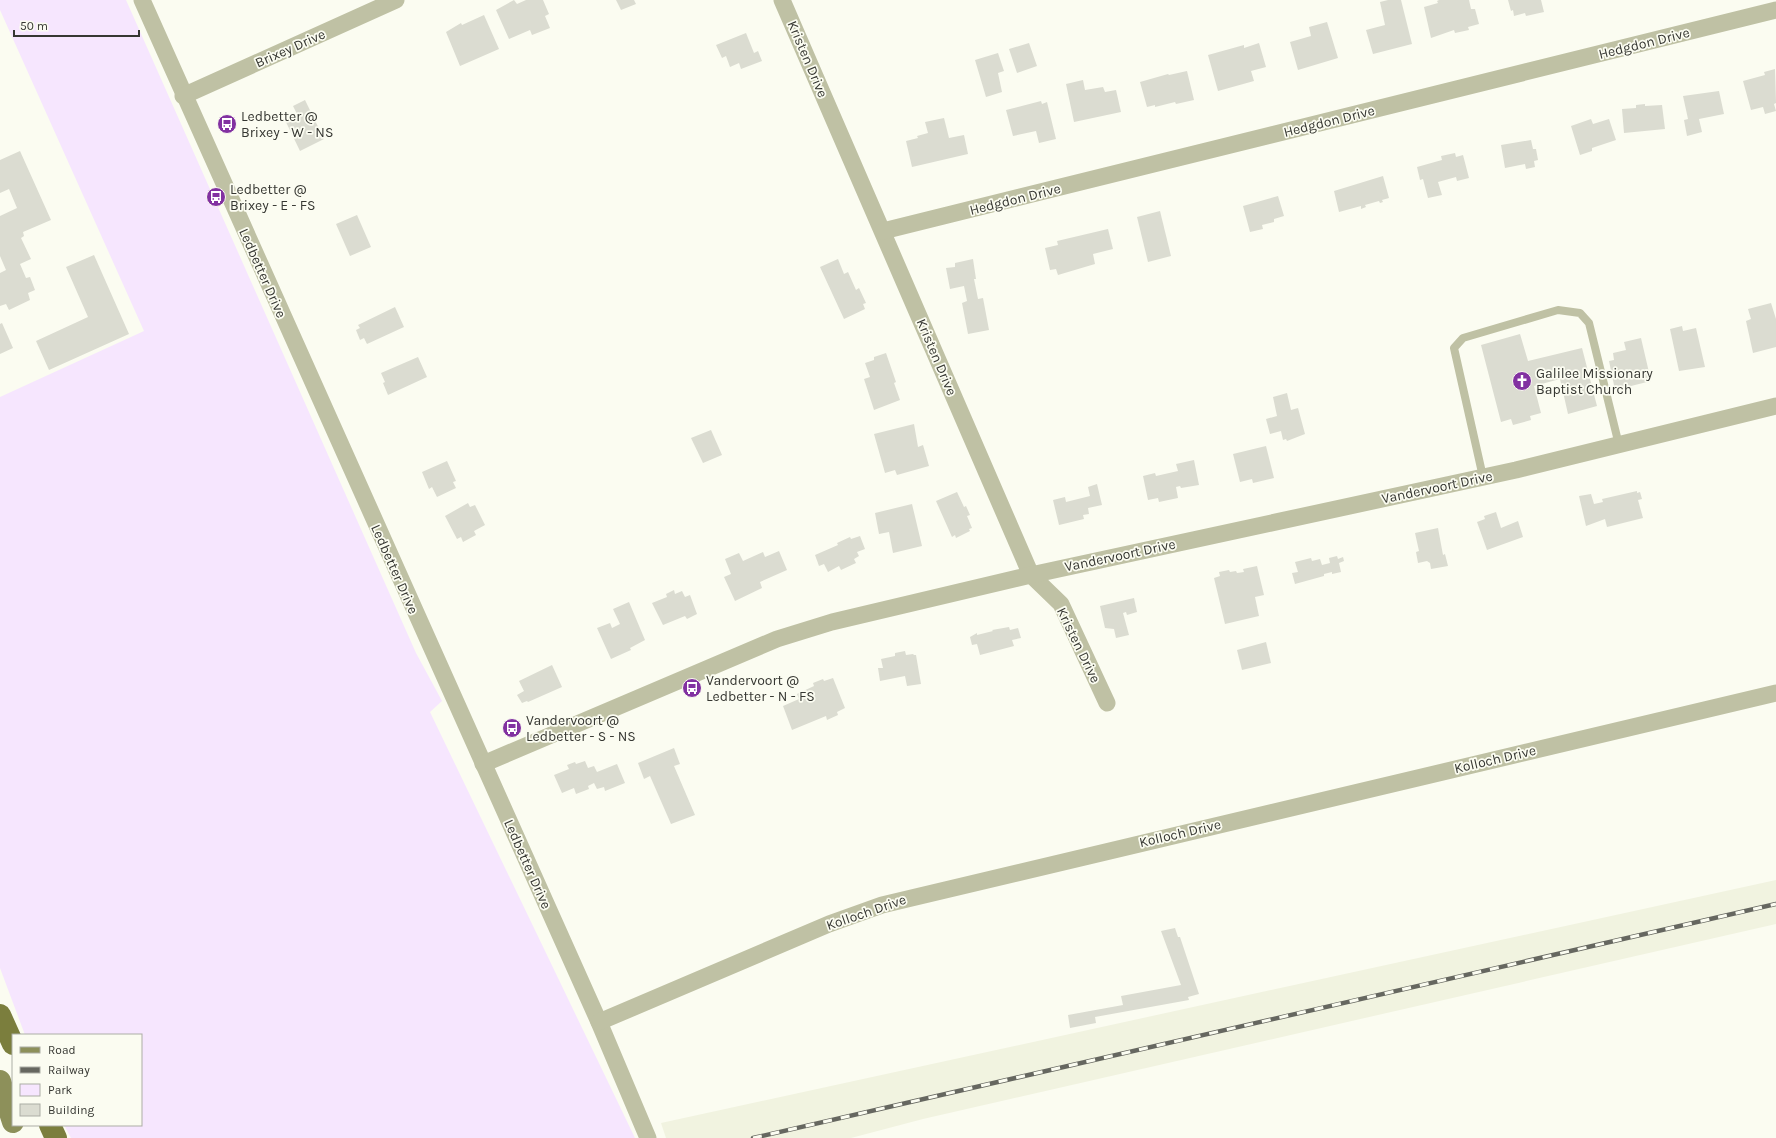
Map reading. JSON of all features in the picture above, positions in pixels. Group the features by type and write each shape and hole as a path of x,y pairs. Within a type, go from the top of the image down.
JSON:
{"highway":[{"path":"0,1015 12,1042"},
{"path":"50,1126 56,1138"}],"main road":[{"path":"0,1081 12,1119"},
{"path":"14,1126 18,1138"}],"street":[{"name":"Ledbetter Drive","path":"142,0 183,96 599,1022 648,1138"},
{"name":"Brixey Drive","path":"183,96 396,0"},
{"name":"Kristen Drive","path":"782,0 1031,575 1061,604 1107,703"},
{"name":"Hedgdon Drive","path":"883,232 1776,10"},
{"name":"Vandervoort Drive","path":"483,764 777,639 832,622 1031,575 1482,477 1776,406"},
{"name":"Kolloch Drive","path":"599,1022 829,924 882,904 1776,694"}],"lane":[{"path":"1482,477 1454,348 1463,338 1558,310 1580,313 1589,323 1619,445"}],"shaded area":[{"path":"1776,880 1776,924 923,1119 851,1138 666,1138 661,1123"}],"green space":[{"path":"0,0 126,0 416,653 442,701 430,712 635,1138 71,1138 65,1126 142,1126 142,1034 25,1034 0,968 0,397 144,331 0,10"}],"building":[{"path":"514,0 517,4 526,0 543,0 549,14 545,16 550,28 532,35 530,30 509,39 496,10"},
{"path":"616,0 634,0 636,4 621,10"},
{"path":"1388,0 1401,0 1412,44 1373,54 1366,30 1385,25 1380,2"},
{"path":"1469,0 1471,9 1475,9 1479,24 1468,27 1469,30 1455,33 1454,30 1431,38 1424,7 1438,3 1437,1"},
{"path":"1508,0 1541,0 1544,12 1526,16 1525,13 1514,16"},
{"path":"484,15 499,49 460,66 446,32 461,23 462,25"},
{"path":"1327,22 1338,58 1298,70 1290,42 1311,36 1309,27"},
{"path":"746,33 754,53 758,51 762,61 741,69 739,63 730,67 726,56 722,58 716,45"},
{"path":"1029,43 1037,66 1017,73 1009,49"},
{"path":"1259,43 1266,67 1251,71 1254,81 1218,91 1208,55 1244,45 1244,48"},
{"path":"998,53 1004,71 998,73 1002,92 986,97 975,60"},
{"path":"1775,69 1776,103 1774,104 1776,111 1765,114 1763,107 1751,110 1743,81 1765,75 1764,72"},
{"path":"1187,71 1194,100 1176,104 1175,102 1155,107 1155,105 1147,107 1140,82 1168,74"},
{"path":"1083,80 1085,90 1103,87 1105,92 1116,90 1121,112 1074,122 1066,84"},
{"path":"1719,91 1724,114 1699,119 1702,132 1687,136 1684,120 1688,119 1683,96"},
{"path":"305,100 324,139 300,151 285,120 297,114 293,106"},
{"path":"1041,101 1042,104 1047,102 1056,139 1039,143 1036,131 1013,136 1006,110"},
{"path":"1645,104 1645,106 1662,105 1665,129 1624,133 1622,109 1636,108 1636,105"},
{"path":"944,118 949,138 964,135 968,154 912,167 906,141 918,138 917,136 928,133 925,122"},
{"path":"1591,119 1593,124 1609,119 1616,140 1592,148 1592,151 1580,155 1571,126"},
{"path":"1531,140 1533,149 1536,149 1538,160 1534,161 1535,167 1526,169 1525,164 1505,168 1501,145"},
{"path":"20,151 51,220 23,232 24,236 21,238 31,259 20,264 26,278 30,277 35,290 28,293 30,300 9,310 6,304 0,306 0,273 6,270 0,256 0,216 17,208 9,189 0,193 0,160"},
{"path":"1455,153 1456,157 1463,155 1469,178 1457,181 1456,177 1438,182 1442,195 1428,198 1423,179 1420,180 1417,167 1442,160 1441,156"},
{"path":"1383,176 1389,198 1382,200 1383,202 1380,203 1379,201 1365,205 1366,207 1361,209 1361,206 1339,212 1334,191"},
{"path":"1278,196 1284,216 1274,219 1274,222 1262,225 1263,229 1250,232 1243,206"},
{"path":"1160,211 1171,256 1148,262 1137,217"},
{"path":"357,215 371,247 350,256 336,224"},
{"path":"1108,229 1113,249 1093,254 1095,264 1058,275 1056,269 1050,270 1045,248 1058,245 1057,241"},
{"path":"94,255 129,334 49,370 36,341 88,317 66,267"},
{"path":"838,259 844,274 848,272 856,290 859,288 866,303 863,304 865,309 844,319 820,267"},
{"path":"973,259 976,279 974,279 978,299 983,298 989,330 968,334 962,303 967,301 964,286 950,289 946,268 955,267 955,263"},
{"path":"1771,303 1776,319 1776,347 1753,353 1746,321 1751,319 1748,309"},
{"path":"395,307 404,327 367,344 364,338 360,340 356,330 360,328 358,325"},
{"path":"2,323 13,348 0,354 0,324"},
{"path":"1682,326 1683,331 1696,328 1705,367 1679,371 1670,329"},
{"name":"Galilee Missionary Baptist Church","path":"1520,334 1528,361 1582,348 1597,406 1568,414 1560,379 1534,386 1541,413 1530,416 1531,420 1513,425 1511,419 1501,422 1481,345"},
{"path":"1641,338 1651,381 1615,390 1609,361 1614,360 1613,353 1626,350 1624,342"},
{"path":"886,353 896,382 894,383 900,400 874,410 864,379 870,377 865,363 874,360 874,357"},
{"path":"418,357 427,377 388,395 381,373"},
{"path":"1287,393 1291,410 1298,408 1305,434 1287,441 1286,439 1283,440 1281,431 1270,434 1266,419 1277,416 1273,397"},
{"path":"914,424 918,447 923,445 929,466 897,475 895,470 885,473 874,434"},
{"path":"711,430 722,455 703,463 691,438"},
{"path":"1266,446 1274,478 1253,483 1252,479 1240,482 1233,454"},
{"path":"1194,460 1199,485 1181,488 1180,486 1176,487 1178,498 1159,502 1158,498 1148,500 1143,476 1155,473 1156,476 1178,471 1176,464"},
{"path":"447,461 456,481 453,482 456,488 437,497 432,487 429,489 422,472"},
{"path":"1097,484 1102,505 1088,508 1089,514 1083,515 1084,519 1059,525 1053,500 1065,497 1066,502 1090,496 1088,487"},
{"path":"1637,491 1637,493 1640,492 1642,499 1638,500 1643,518 1607,527 1605,519 1586,526 1579,496 1591,494 1594,504 1603,502 1602,499"},
{"path":"957,492 964,507 966,506 970,515 967,516 972,528 969,529 970,531 956,538 955,535 952,537 936,501"},
{"path":"468,503 470,507 475,505 485,525 474,531 476,535 463,542 461,537 457,539 445,516"},
{"path":"912,504 922,546 893,553 889,532 879,534 875,513"},
{"path":"1496,512 1501,528 1518,521 1523,537 1487,550 1477,522 1485,519 1484,516"},
{"path":"1438,528 1443,555 1445,554 1448,566 1431,569 1430,563 1427,561 1418,563 1416,552 1419,551 1415,533"},
{"path":"860,536 865,549 857,552 859,556 854,559 856,563 841,570 839,566 828,572 824,564 819,566 815,555 838,545 837,543 850,537 851,539"},
{"path":"779,551 787,570 760,582 762,588 735,601 724,577 731,574 725,559 739,553 743,561 763,552 765,557"},
{"path":"1337,556 1338,559 1343,557 1344,561 1339,563 1341,572 1324,574 1324,576 1295,584 1292,573 1298,572 1295,562 1311,558 1312,561 1320,559 1322,565 1330,563 1329,558"},
{"path":"1257,566 1264,595 1255,597 1259,616 1225,624 1214,578 1220,576 1219,572 1229,570 1230,572 1236,571 1237,573 1244,572 1243,569"},
{"path":"674,590 675,594 682,591 685,597 690,595 697,614 687,619 685,616 663,625 652,603 667,597 666,594"},
{"path":"1134,598 1137,612 1127,615 1126,612 1123,613 1129,635 1116,638 1114,629 1105,628 1100,606"},
{"path":"629,602 645,640 630,648 631,650 611,659 597,628 610,623 612,628 620,624 613,609"},
{"path":"1009,627 1010,630 1018,628 1021,638 1012,640 1014,646 980,655 977,644 972,645 970,637 977,633 977,635 993,631 992,630"},
{"path":"1266,642 1271,663 1242,670 1237,650"},
{"path":"905,651 906,655 916,655 921,684 907,686 905,676 880,681 878,668 883,668 881,659 895,656 895,653"},
{"path":"552,665 562,687 528,702 522,703 517,695 524,691 519,681"},
{"path":"833,678 845,708 837,712 838,715 827,720 826,716 792,730 783,706 799,699 797,694 814,686 813,683 823,679 824,681"},
{"path":"674,748 680,764 674,766 695,815 671,824 650,776 644,779 638,763"},
{"path":"585,761 588,768 594,766 597,772 617,764 625,783 605,791 604,787 597,789 594,783 588,786 589,789 576,794 574,788 562,793 554,775 569,769 567,765"},
{"path":"1175,928 1178,937 1180,937 1199,994 1188,997 1189,1000 1095,1017 1096,1023 1070,1028 1068,1015 1123,1005 1121,996 1181,985 1161,931"}],"railway":[{"path":"753,1138 1776,904"}],"place":[{"name":"Ledbetter @ Brixey - W - NS","path":"227,124"},
{"name":"Ledbetter @ Brixey - E - FS","path":"216,197"},
{"name":"Galilee Missionary Baptist Church","path":"1522,381"},
{"name":"Vandervoort @ Ledbetter - N - FS","path":"692,688"},
{"name":"Vandervoort @ Ledbetter - S - NS","path":"512,728"}]}
